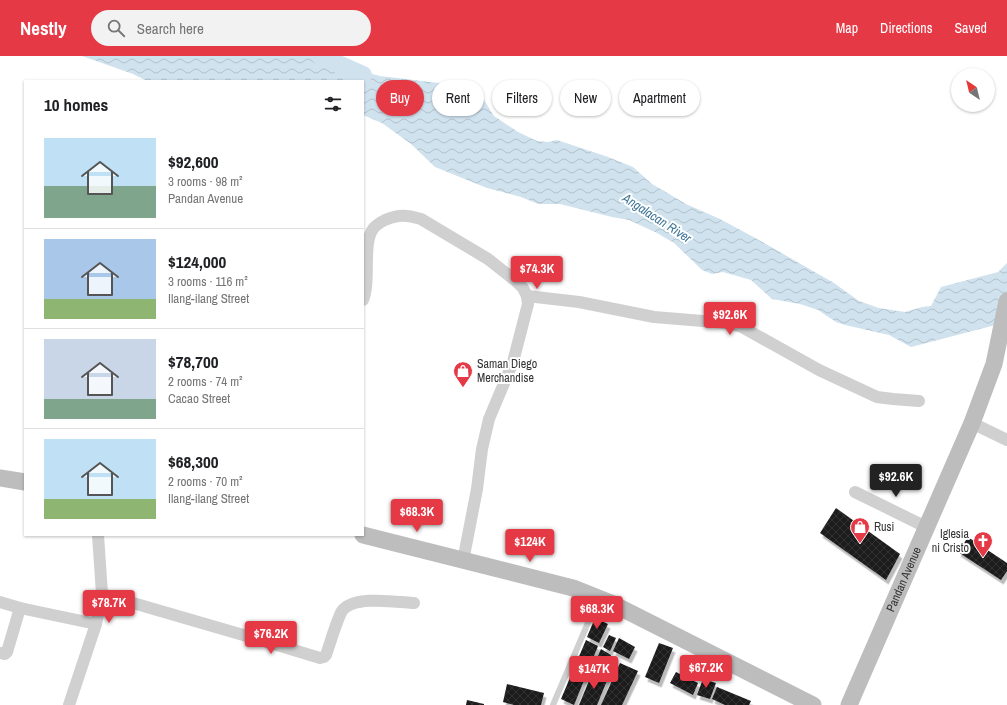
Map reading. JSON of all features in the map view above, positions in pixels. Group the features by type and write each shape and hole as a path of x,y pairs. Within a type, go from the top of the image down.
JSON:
{"street":[{"path":"364,295 367,279 369,237 373,229 382,222 394,216 409,215 421,219 488,259 516,281 523,288 527,296 528,304 514,362 489,419 482,449 477,489 463,561"},
{"path":"527,296 579,302 654,317 727,323 742,327 819,370 877,397 893,400 919,401"},
{"name":"Pandan Avenue","path":"848,705 972,423 994,364 1007,301"},
{"path":"972,423 1007,440"},
{"path":"0,478 24,482"},
{"path":"855,492 926,527"},
{"path":"364,535 572,588 613,604 813,705"},
{"path":"69,705 96,624 102,594 98,536"},
{"path":"102,594 320,658 324,657 326,654 342,611 350,604 363,601 414,603"},
{"path":"0,602 20,608 96,624"},
{"path":"0,653 5,654 7,652 20,608"}],"lane":[{"path":"553,705 593,611 613,604"}],"water":[{"path":"82,56 319,56 324,61 380,76 414,80 376,80 376,116 424,116 424,81 432,82 432,116 484,116 484,100 492,113 492,116 518,132 537,141 548,142 557,140 633,167 652,184 686,204 720,219 757,239 834,283 859,301 879,308 905,312 931,306 941,287 998,272 1007,263 1007,322 911,347 889,335 836,322 818,310 800,304 772,299 751,280 723,272 712,274 702,270 674,243 629,220 560,204 538,204 521,197 487,188 435,167 411,144 382,123 364,115 364,80 145,80 133,74"}],"building":[{"name":"Rusi","path":"836,508 900,554 886,580 820,533"},
{"name":"Iglesia ni Cristo","path":"968,537 1007,563 1007,571 1001,580 958,552"},
{"path":"595,618 608,624 599,643 587,637"},
{"path":"609,635 616,638 610,651 603,647"},
{"path":"619,638 635,647 629,659 613,651"},
{"path":"586,640 598,646 574,705 561,699"},
{"path":"659,643 673,648 659,683 645,677"},
{"path":"601,649 611,655 605,670 594,665"},
{"path":"620,663 638,671 622,705 601,705"},
{"path":"593,671 608,678 597,705 579,705"},
{"path":"676,672 698,683 693,695 670,683"},
{"path":"703,679 716,683 710,699 697,695"},
{"path":"507,684 544,693 541,705 514,705 503,702"},
{"path":"717,687 751,701 749,705 725,705 712,699"},
{"path":"467,700 484,704 484,705 466,705"}],"waterway":[{"name":"Angalacan River","path":"320,56 363,75"}],"place":[{"name":"Saman Diego Merchandise","path":"463,388"},
{"name":"Rusi","path":"860,544"},
{"name":"Iglesia ni Cristo","path":"983,558"}]}
